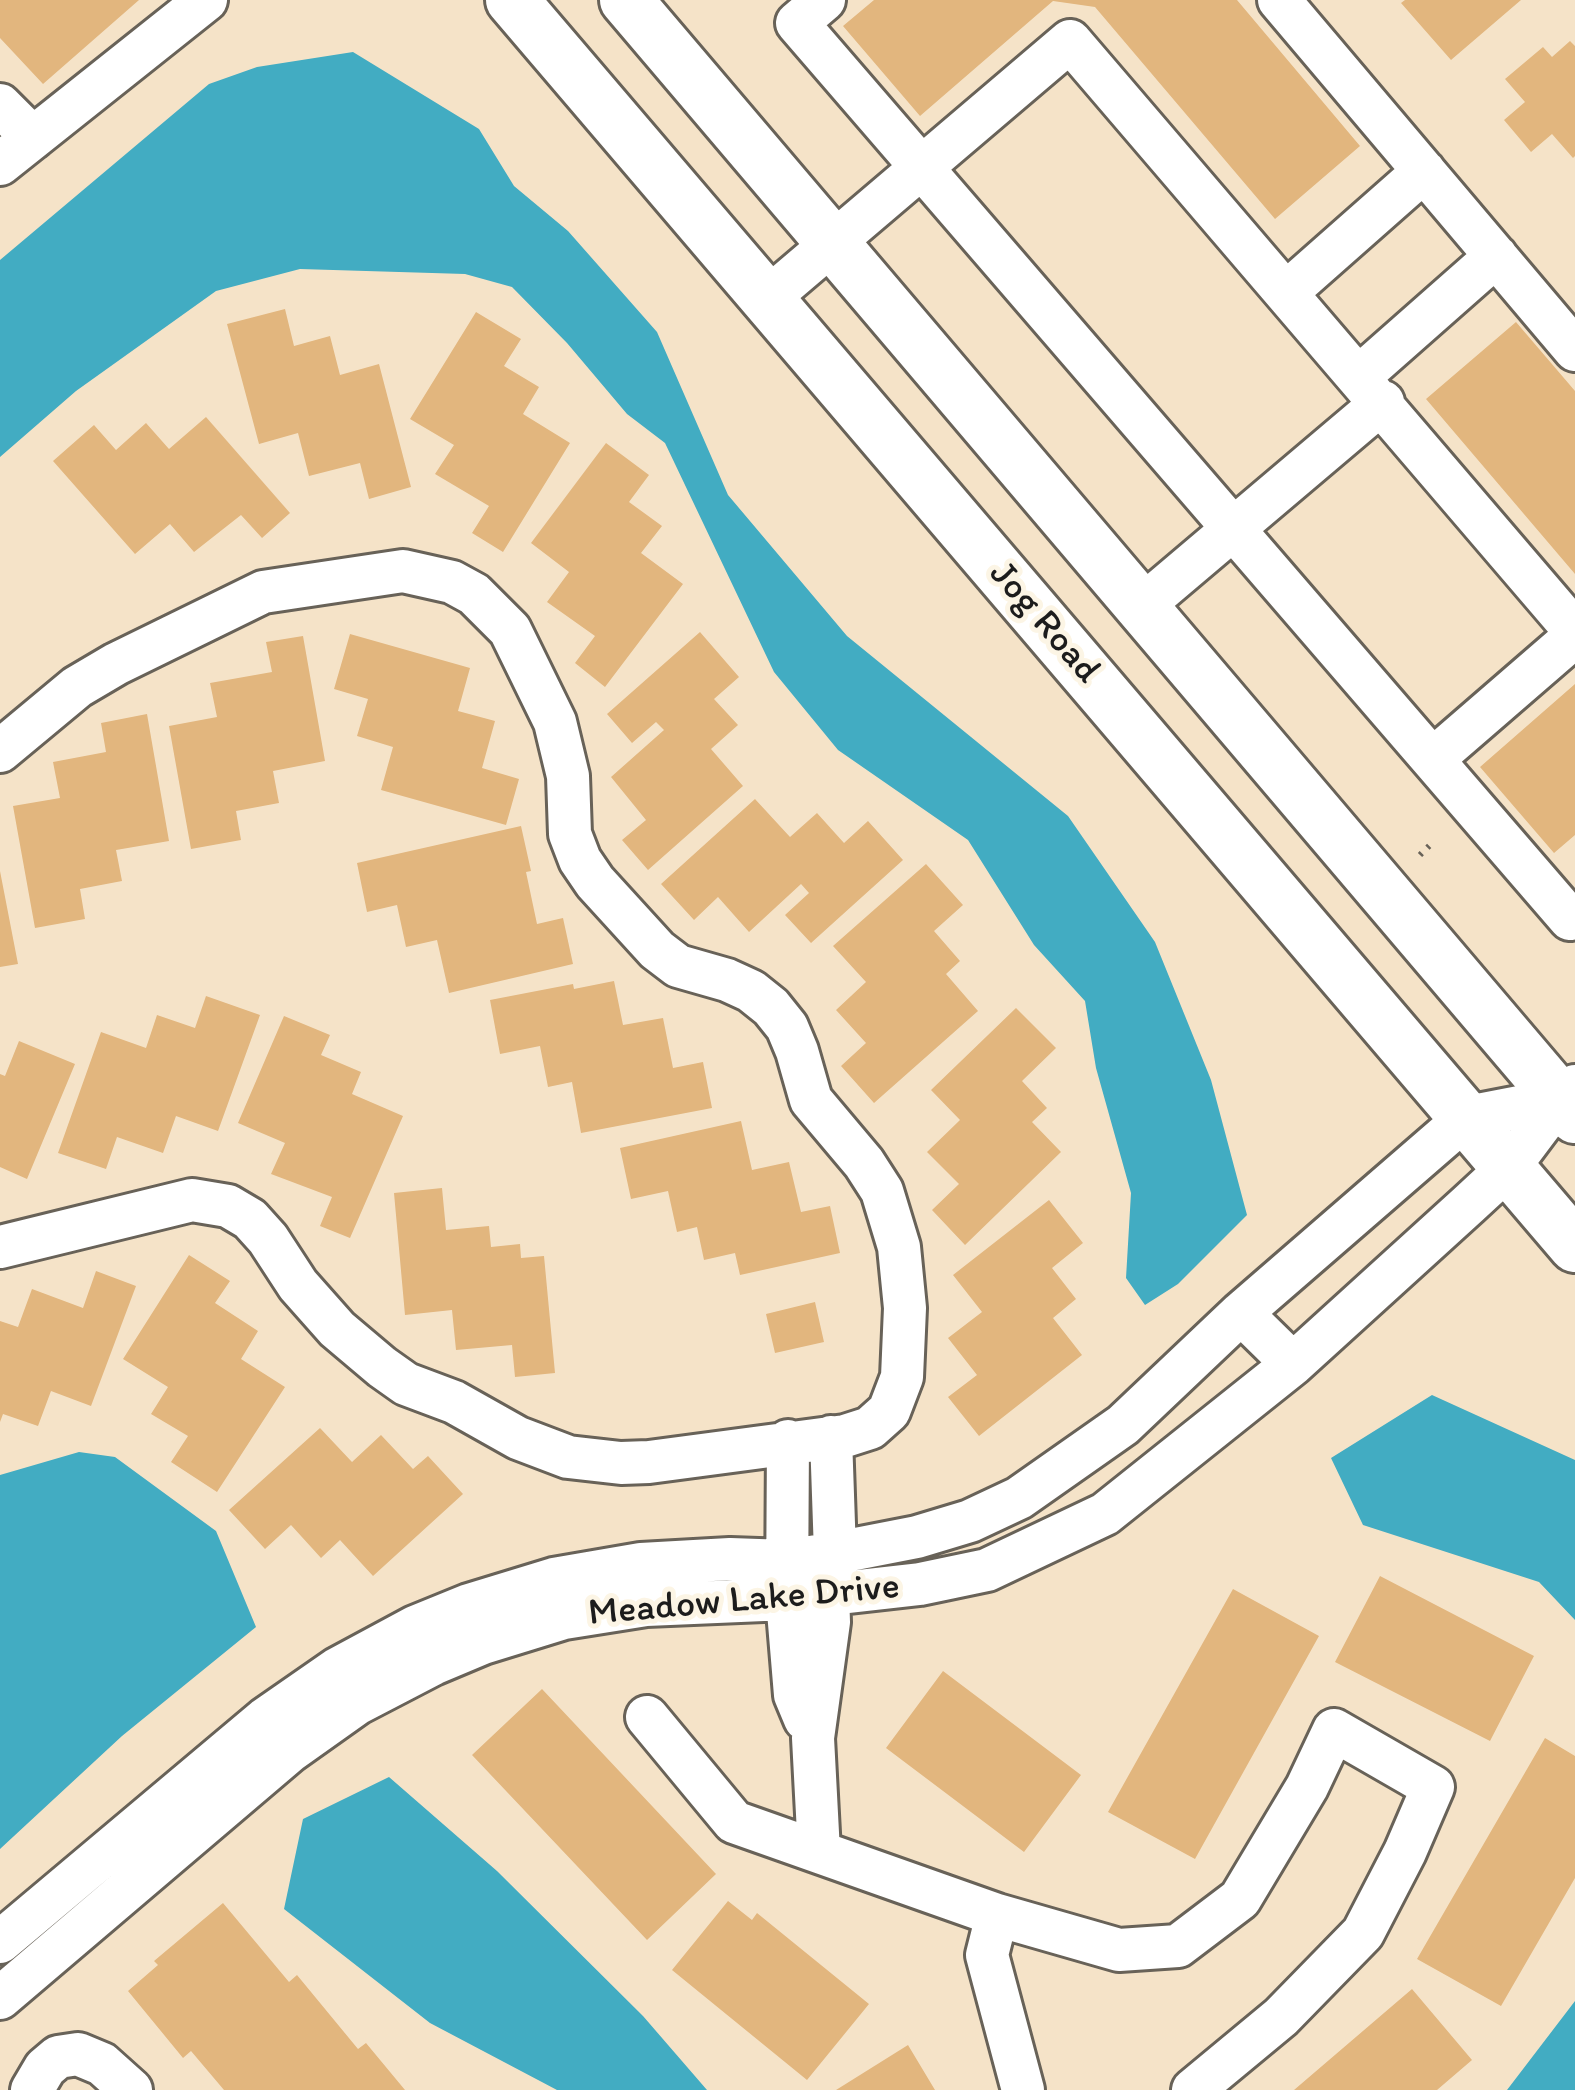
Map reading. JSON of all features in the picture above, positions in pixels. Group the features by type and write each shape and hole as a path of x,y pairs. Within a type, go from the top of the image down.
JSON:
{"main road":[{"name":"Jog Road","path":"512,0 1575,1246"},
{"path":"626,0 1142,607 1570,1101"}],"street":[{"path":"0,105 16,151 206,0"},
{"path":"824,0 797,23 1570,918 1575,914"},
{"path":"1279,0 1575,350"},
{"path":"768,299 1070,41 1575,633 1432,759"},
{"path":"1287,292 1424,171"},
{"path":"1142,607 1234,530 1496,256"},
{"path":"0,751 77,687 263,592 403,571 452,582 494,611 523,652 555,722 568,776 570,834 594,882 657,950 678,966 751,990 771,1007 787,1027 811,1100 882,1190 892,1217 905,1308 902,1377 889,1410 870,1428 831,1437 621,1464 568,1457 542,1449 454,1402 406,1384 382,1367 298,1285 250,1219 228,1206 192,1200 0,1247"},
{"path":"1468,1117 1570,1101"},
{"name":"Meadow Lake Drive","path":"0,1942 265,1719 337,1668 416,1627 470,1605 554,1579 641,1564 730,1560 810,1577 920,1584 987,1570 1105,1514 1293,1364 1509,1167 1570,1101"},
{"name":"Meadow Lake Drive","path":"0,1998 289,1752 358,1703 433,1664 483,1643 564,1618 810,1577 970,1521 1019,1498 1123,1425 1241,1313 1468,1117"},
{"path":"1241,1313 1293,1364"},
{"path":"1123,1425 1164,1470"},
{"path":"819,1852 813,1738 795,1695 831,1437"},
{"path":"788,1441 810,1577"},
{"path":"647,1717 734,1822 997,1915 1118,1950 1178,1946 1240,1899 1307,1787 1334,1730 1433,1787 1363,1933 1281,2016 1193,2090"},
{"path":"997,1915 987,1955 1022,2090"},
{"path":"32,2090 45,2068 58,2057 78,2054 102,2064 131,2090"}],"path":[{"path":"1420,855 1434,842"}],"water":[{"path":"353,52 479,129 514,186 568,231 657,332 728,495 847,636 1068,816 1155,942 1211,1080 1247,1215 1178,1284 1145,1305 1126,1278 1131,1193 1096,1068 1085,1001 1034,945 968,840 838,750 774,672 665,443 627,414 567,343 512,287 465,274 300,269 216,291 76,391 0,457 0,260 209,84 257,67"},
{"path":"1432,1395 1575,1460 1575,1620 1539,1582 1363,1525 1331,1458"},
{"path":"79,1452 115,1457 216,1531 256,1627 122,1736 0,1849 0,1475"},
{"path":"389,1777 497,1871 643,2016 707,2090 557,2090 430,2023 284,1909 303,1819"},
{"path":"1575,2001 1575,2090 1507,2090"}],"building":[{"path":"0,0 139,0 43,84 0,38"},
{"path":"874,0 1237,0 1360,146 1275,219 1095,7 1053,1 920,116 843,26"},
{"path":"1521,0 1451,60 1401,3"},
{"path":"1570,41 1575,46 1575,156 1552,134 1531,152 1504,120 1525,102 1505,79 1543,47 1552,57"},
{"path":"285,309 294,346 330,336 340,375 379,364 411,487 369,499 360,463 309,476 298,433 259,444 227,324"},
{"path":"476,312 521,339 504,366 539,387 523,414 570,443 503,552 472,533 489,506 435,474 454,445 410,419"},
{"path":"1516,322 1575,391 1575,574 1426,399"},
{"path":"206,417 290,513 262,538 241,515 194,552 170,524 135,554 53,461 94,425 116,450 146,423 169,449"},
{"path":"606,443 649,475 629,502 662,526 641,553 683,584 605,687 575,663 595,636 547,602 569,572 531,543"},
{"path":"700,632 739,677 714,699 738,725 711,749 743,786 648,870 622,840 646,820 611,777 664,730 656,722 632,743 607,714"},
{"path":"350,634 470,668 458,711 495,721 482,768 519,779 506,825 381,790 393,747 357,736 368,699 334,689"},
{"path":"303,636 325,761 273,771 279,803 236,811 241,840 191,849 169,726 217,717 210,683 272,672 266,642"},
{"path":"1575,684 1575,835 1554,853 1480,767"},
{"path":"147,714 169,841 116,850 122,881 80,889 85,919 35,928 13,806 60,798 53,762 106,752 101,723"},
{"path":"755,799 790,837 817,813 844,843 868,821 903,860 811,943 785,915 809,893 801,884 749,932 718,897 694,920 661,884"},
{"path":"521,826 537,924 563,918 573,964 449,993 437,940 406,947 397,905 367,912 357,863"},
{"path":"926,864 963,905 934,931 960,961 946,974 978,1011 874,1103 841,1066 866,1043 836,1010 866,982 833,946"},
{"path":"0,871 18,964 0,967"},
{"path":"614,981 623,1025 663,1018 673,1068 703,1062 712,1108 581,1133 572,1082 548,1087 540,1046 500,1054 490,1000 573,984 574,989"},
{"path":"206,996 260,1015 218,1131 176,1116 163,1153 117,1137 106,1169 58,1153 101,1032 146,1048 157,1015 195,1028"},
{"path":"1016,1008 1056,1048 1022,1081 1047,1108 1032,1122 1061,1152 965,1245 932,1210 959,1184 927,1152 960,1120 931,1090"},
{"path":"284,1016 330,1035 321,1055 361,1072 352,1094 403,1116 350,1238 320,1226 332,1197 271,1174 285,1143 238,1123"},
{"path":"19,1041 75,1064 27,1179 0,1167 0,1074 5,1076"},
{"path":"741,1121 752,1170 789,1162 801,1212 830,1206 840,1253 740,1275 735,1253 704,1260 697,1227 677,1232 668,1191 631,1199 620,1148"},
{"path":"442,1188 446,1230 489,1226 491,1247 520,1244 521,1258 544,1256 555,1373 515,1377 512,1345 456,1350 452,1310 405,1315 394,1193"},
{"path":"1049,1200 1083,1243 1052,1268 1076,1299 1053,1318 1082,1355 979,1436 948,1397 977,1375 948,1338 982,1312 953,1275"},
{"path":"189,1255 230,1281 215,1303 258,1331 241,1359 285,1387 217,1492 171,1462 188,1436 151,1414 168,1387 123,1359"},
{"path":"96,1271 136,1286 91,1406 51,1391 38,1426 3,1414 0,1422 0,1321 18,1327 32,1289 83,1308"},
{"path":"815,1302 824,1342 775,1353 766,1314"},
{"path":"320,1428 352,1462 381,1435 413,1469 428,1456 463,1494 373,1576 340,1540 321,1558 291,1525 265,1549 229,1510"},
{"path":"1380,1576 1534,1656 1490,1741 1335,1662"},
{"path":"1233,1589 1319,1636 1195,1859 1108,1812"},
{"path":"943,1671 1081,1775 1024,1852 886,1748"},
{"path":"542,1689 716,1874 647,1940 472,1755"},
{"path":"1545,1738 1575,1756 1575,1878 1501,2006 1417,1959"},
{"path":"728,1901 752,1920 757,1913 869,2004 807,2080 672,1970"},
{"path":"223,1903 289,1982 297,1975 358,2049 366,2043 405,2090 224,2090 191,2051 183,2058 128,1991 158,1965 154,1961"},
{"path":"1412,1989 1472,2060 1437,2090 1294,2090"},
{"path":"908,2045 935,2090 836,2090"}]}
